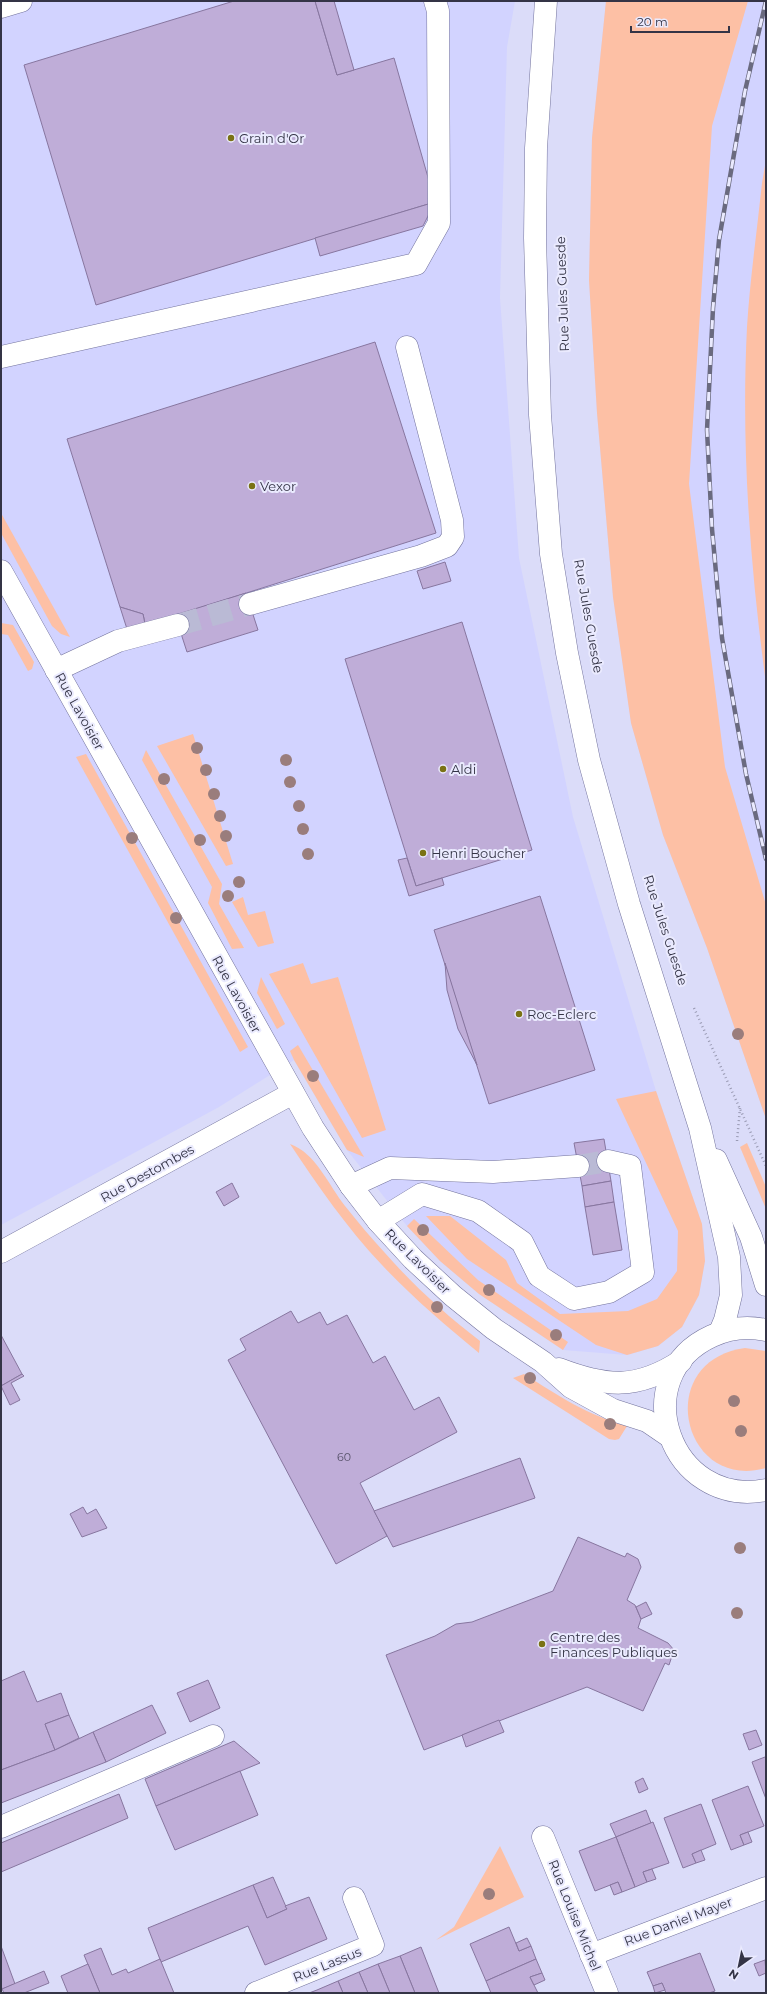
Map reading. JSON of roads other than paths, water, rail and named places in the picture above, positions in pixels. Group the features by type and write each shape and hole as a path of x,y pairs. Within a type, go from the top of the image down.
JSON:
{"street":[{"path":"1,7 21,1"},
{"path":"1,357 416,264 439,223 438,11 435,1"},
{"name":"Rue Jules Guesde","path":"546,1 536,148 535,231 540,415 551,554 567,653 589,760 629,904 700,1128 729,1257 731,1274 729,1308 720,1332"},
{"path":"250,604 421,556 447,546 453,537 452,520 407,347"},
{"name":"Rue Lavoisier","path":"1,571 293,1093 328,1153 378,1221 413,1259 453,1296 494,1330 543,1362 583,1395 613,1410 647,1421 669,1436"},
{"path":"56,670 118,641 178,625"},
{"name":"Rue Destombes","path":"1,1252 293,1093"},
{"name":"Rue Jules Guesde","path":"700,1128 741,1212 760,1262 766,1285"},
{"path":"378,1221 422,1194 478,1211 522,1242 539,1276 574,1299 609,1292 643,1272 630,1166 608,1161"},
{"path":"351,1186 390,1168 494,1172 578,1166"},
{"path":"766,1330 747,1328 733,1329 720,1332 698,1344 681,1361 669,1385 666,1397 666,1423 669,1436 682,1460 703,1479 728,1490 742,1492 766,1490"},
{"name":"Rue Lavoisier","path":"543,1362 582,1378 609,1383 640,1380 652,1377 663,1373 681,1361"},
{"path":"1,1827 213,1736"},
{"name":"Rue Louise Michel","path":"543,1837 607,1993"},
{"name":"Rue Daniel Mayer","path":"591,1955 766,1888"},
{"name":"Rue Lassus","path":"256,1993 373,1945 354,1898"}],"tunnel":[{"path":"178,625 250,604"},
{"path":"578,1166 608,1161"}],"railway":[{"path":"766,1 745,91 719,240 713,308 707,430 712,529 722,638 746,774 766,859"}],"place":[{"name":"Grain d'Or","path":"231,138"},
{"name":"Vexor","path":"252,486"},
{"name":"Aldi","path":"443,769"},
{"name":"Henri Boucher","path":"423,853"},
{"name":"Roc-Eclerc","path":"519,1014"},
{"name":"Centre des Finances Publiques","path":"542,1644"}]}
